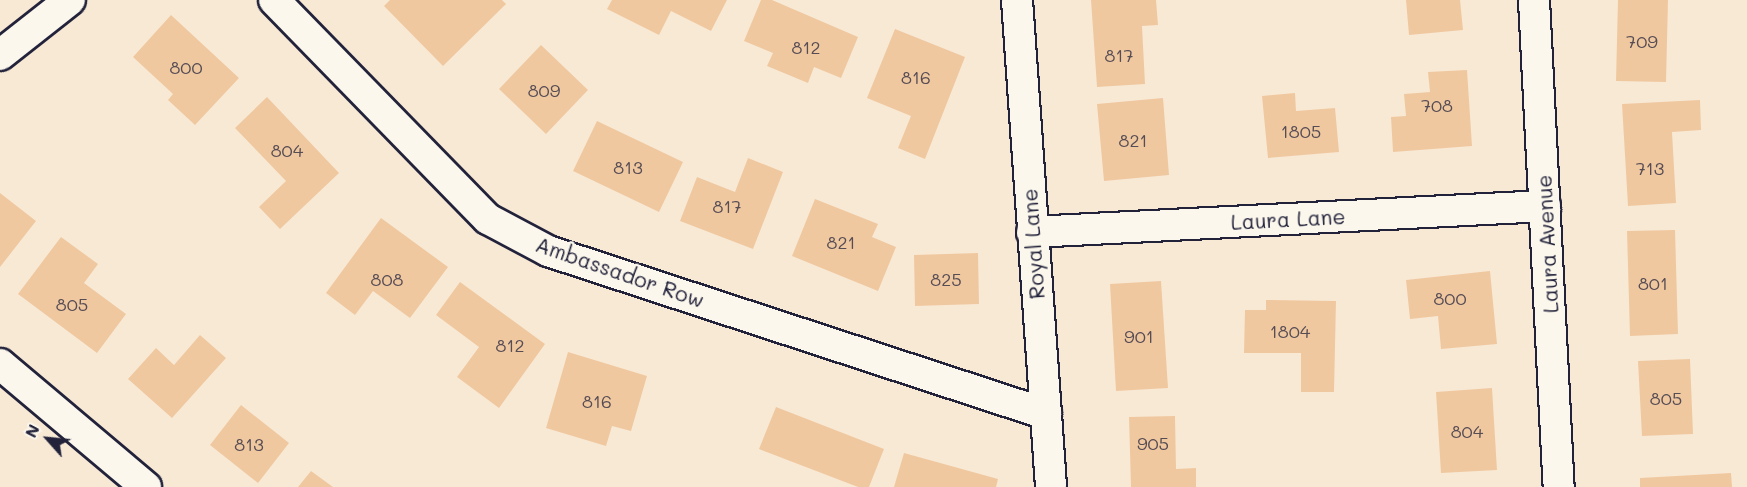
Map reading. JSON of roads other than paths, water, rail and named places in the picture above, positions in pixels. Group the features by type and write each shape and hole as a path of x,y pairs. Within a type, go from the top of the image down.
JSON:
{"street":[{"path":"0,55 70,0"},
{"name":"Ambassador Row","path":"274,0 488,219 548,251 1046,414"},
{"name":"Royal Lane","path":"1017,0 1051,487"},
{"name":"Laura Avenue","path":"1534,0 1559,487"},
{"name":"Laura Lane","path":"1032,232 1545,206"},
{"path":"0,364 146,487"}]}
